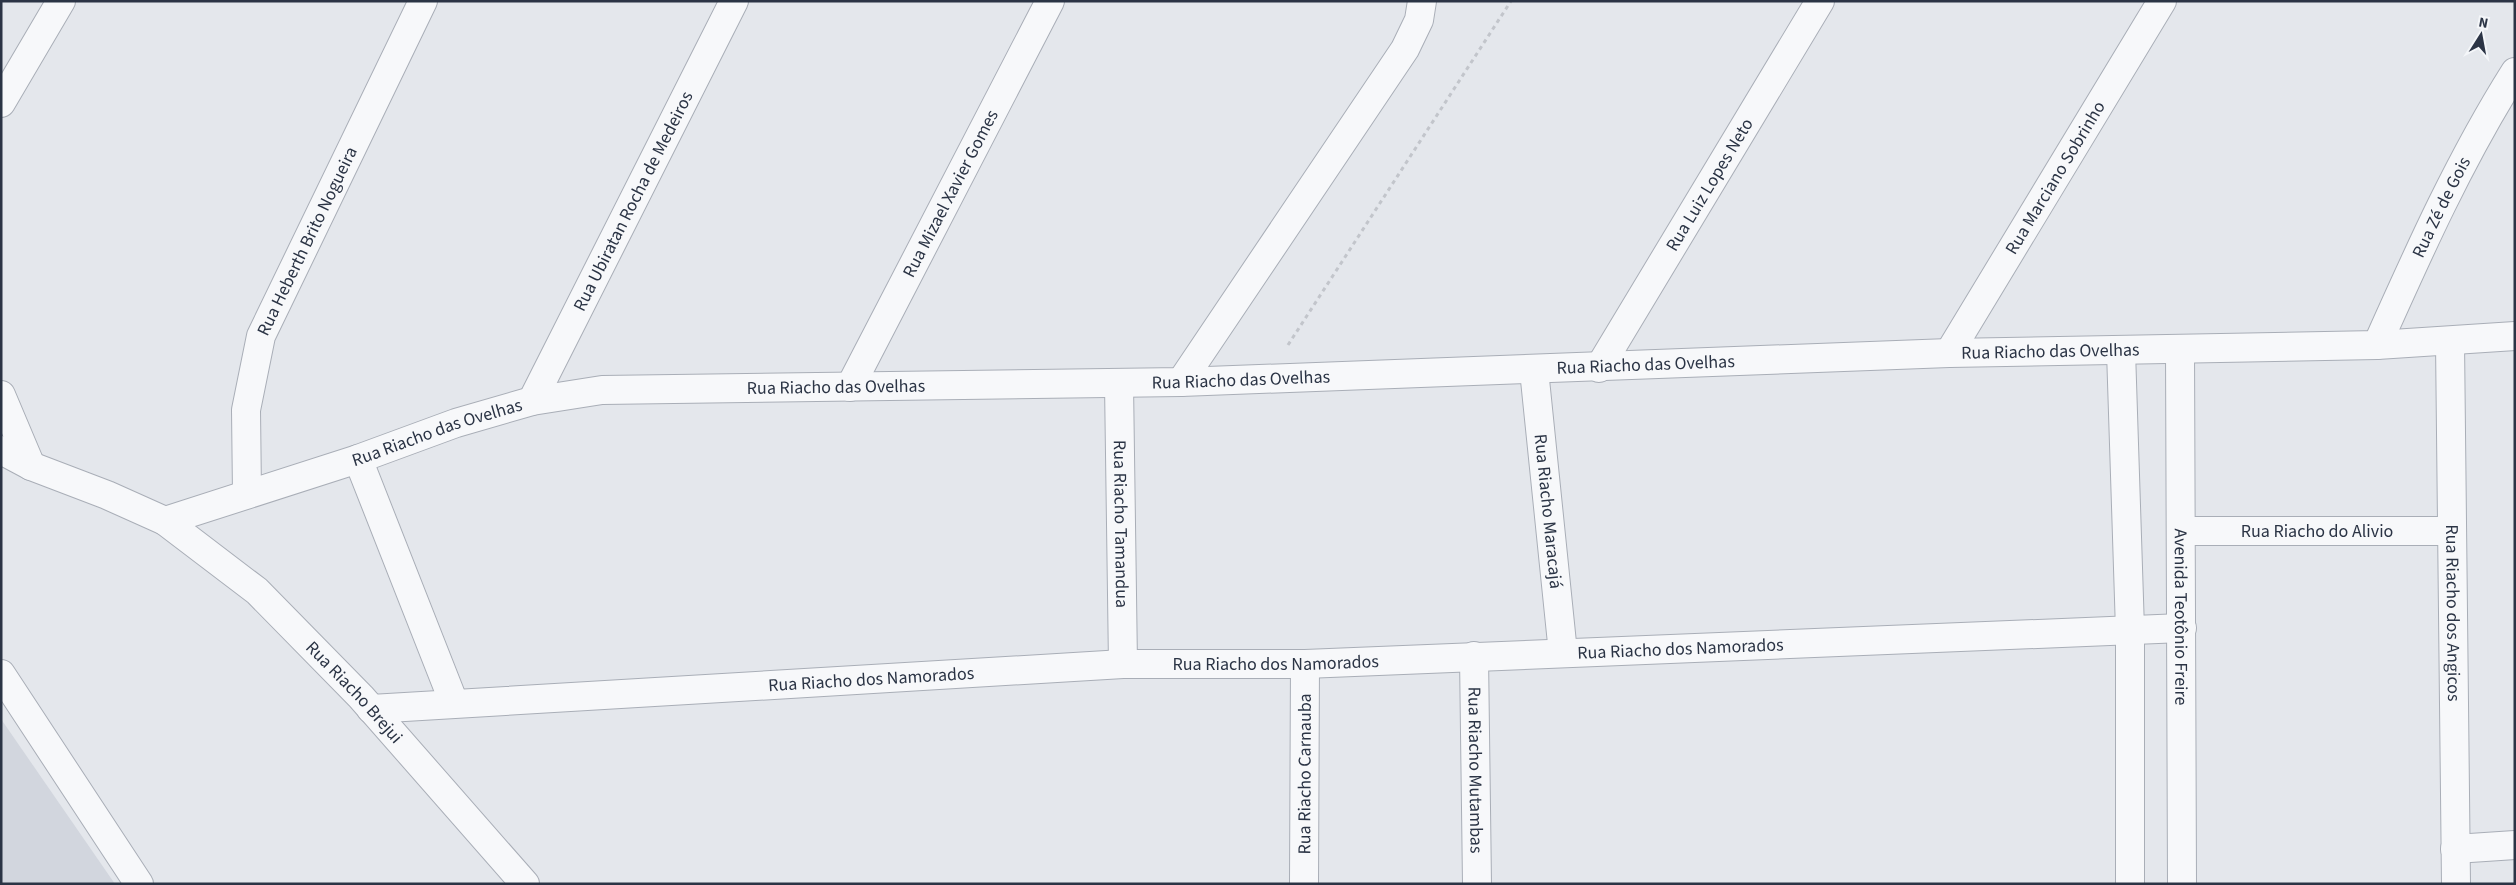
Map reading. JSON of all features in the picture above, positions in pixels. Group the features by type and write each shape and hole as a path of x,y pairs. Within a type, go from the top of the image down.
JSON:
{"street":[{"path":"1,103 61,1"},
{"name":"Rua Heberth Brito Nogueira","path":"247,494 246,410 261,336 423,1"},
{"name":"Rua Ubiratan Rocha de Medeiros","path":"532,401 734,1"},
{"name":"Rua Mizael Xavier Gomes","path":"850,386 1050,1"},
{"path":"1181,382 1405,48 1419,20 1422,1"},
{"name":"Rua Luiz Lopes Neto","path":"1599,368 1820,1"},
{"name":"Rua Marciano Sobrinho","path":"1949,353 2162,1"},
{"name":"Rua Zé de Gois","path":"2378,345 2452,182 2491,110 2515,72"},
{"name":"Rua Riacho das Ovelhas","path":"165,521 358,459 456,423 532,401 602,390 1119,384 1266,380 1949,353 2121,352 2378,345 2450,342 2515,336"},
{"name":"Rua Riacho dos Angicos","path":"2450,342 2456,884"},
{"name":"Avenida Teotônio Freire","path":"2180,349 2182,884"},
{"path":"2121,352 2130,630 2130,884"},
{"name":"Rua Riacho Maracajá","path":"1534,370 1563,653"},
{"name":"Rua Riacho Tamandua","path":"1119,384 1123,664"},
{"path":"1,395 31,466"},
{"path":"1,450 31,466 107,495 165,521"},
{"path":"358,459 454,703"},
{"name":"Rua Riacho Brejui","path":"165,521 257,591 371,709 525,884"},
{"name":"Rua Riacho do Alivio","path":"2181,531 2452,531"},
{"name":"Rua Riacho dos Namorados","path":"371,709 1123,664 1305,664 2182,628"},
{"name":"Rua Riacho Mutambas","path":"1474,656 1477,884"},
{"name":"Rua Riacho Carnauba","path":"1304,884 1305,664"},
{"path":"1,674 138,884"},
{"path":"2456,849 2515,845"}],"path":[{"path":"1266,380 1511,1"}],"shaded area":[{"path":"1,719 115,884 1,884"}]}
